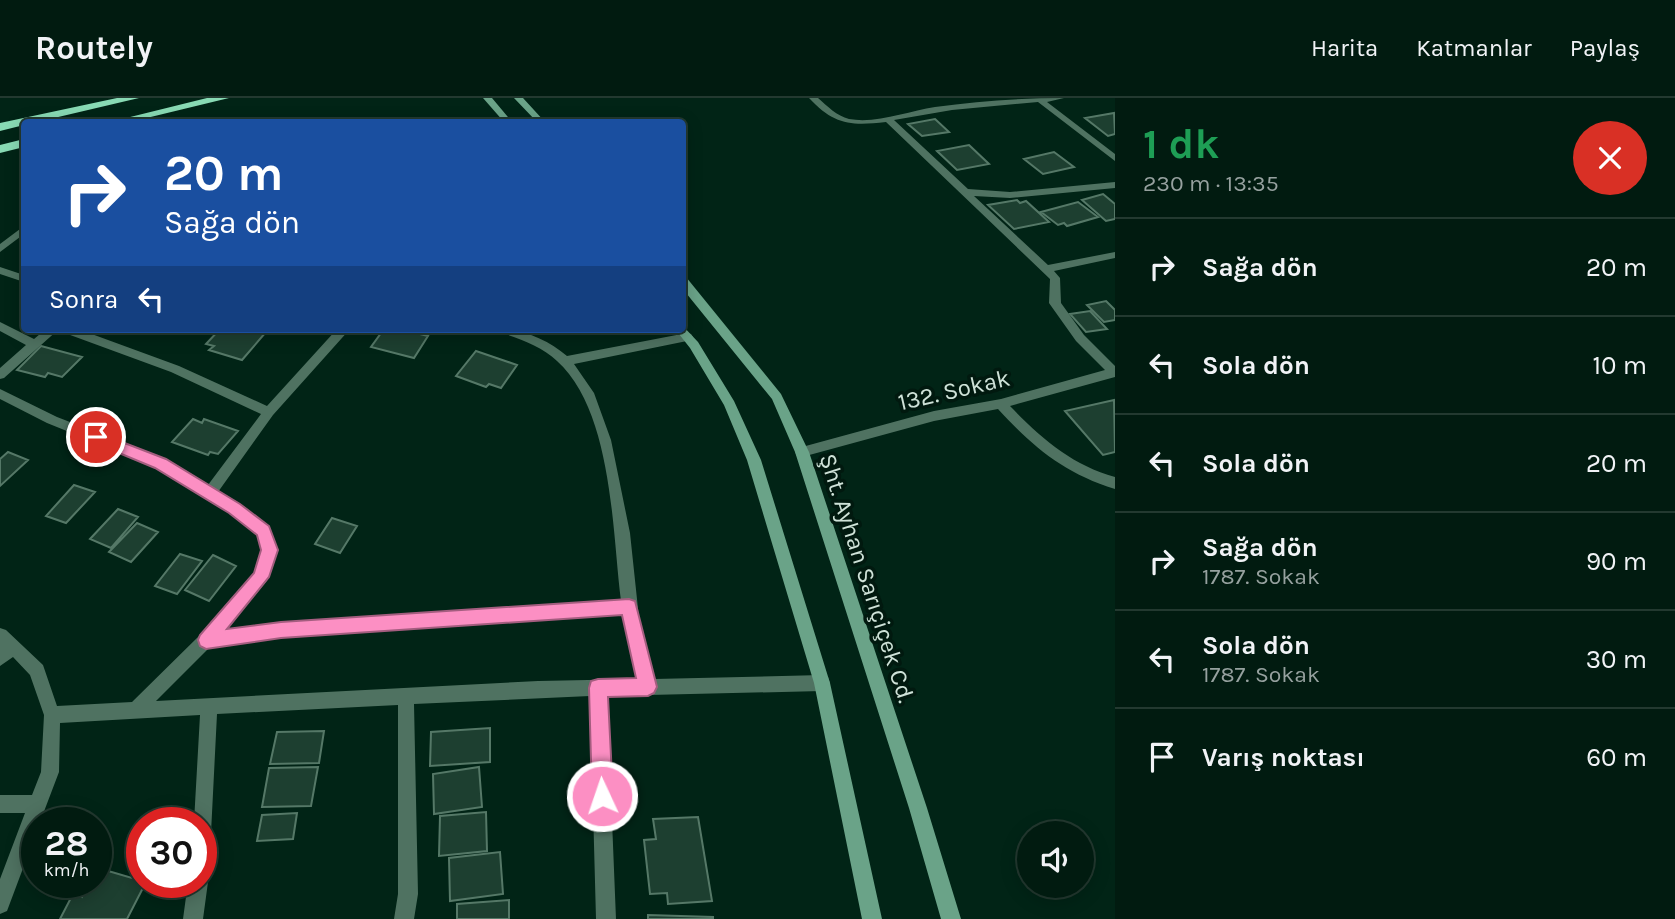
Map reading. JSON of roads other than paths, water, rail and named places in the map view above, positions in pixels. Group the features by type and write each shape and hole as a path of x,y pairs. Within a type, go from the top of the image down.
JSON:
{"highway":[{"path":"37,119 133,98"},
{"path":"156,113 203,98"},
{"path":"129,119 223,98"},
{"path":"0,127 21,122"},
{"path":"0,149 21,144"}],"main road":[{"path":"487,98 505,119"},
{"path":"518,98 538,119"},
{"name":"Şht. Ayhan Sarıçiçek Cd.","path":"686,285 777,397 802,452 914,795 951,919"},
{"path":"684,333 730,404 754,460 822,683 872,919"}],"street":[{"path":"813,98 833,118 849,123 888,119 940,107 1060,98"},
{"path":"1040,100 1115,158"},
{"path":"888,119 1055,278 1055,303 1080,338 1115,373"},
{"path":"965,192 1010,195 1115,185"},
{"path":"0,249 21,232"},
{"path":"1046,270 1115,255"},
{"path":"0,270 21,278"},
{"path":"0,326 35,345"},
{"path":"0,375 48,333"},
{"path":"77,333 175,369 269,412"},
{"path":"209,493 269,412 340,333"},
{"path":"514,333 544,345 565,361 592,401 609,463 623,534 629,607 648,687"},
{"path":"565,361 684,333"},
{"name":"132. Sokak","path":"802,452 934,416 1001,404 1115,373"},
{"path":"0,394 52,420 161,463 264,531 270,550 261,577 206,640 136,710"},
{"path":"1001,404 1052,455 1083,473 1115,483"},
{"path":"206,640 281,630 629,607"},
{"path":"0,904 50,772 52,715 37,670 4,647"},
{"path":"52,715 598,688 822,683"},
{"path":"598,688 606,919"},
{"path":"404,919 408,894 406,696"},
{"path":"204,807 209,706"},
{"path":"0,804 38,804"},
{"path":"193,919 196,898"}]}
